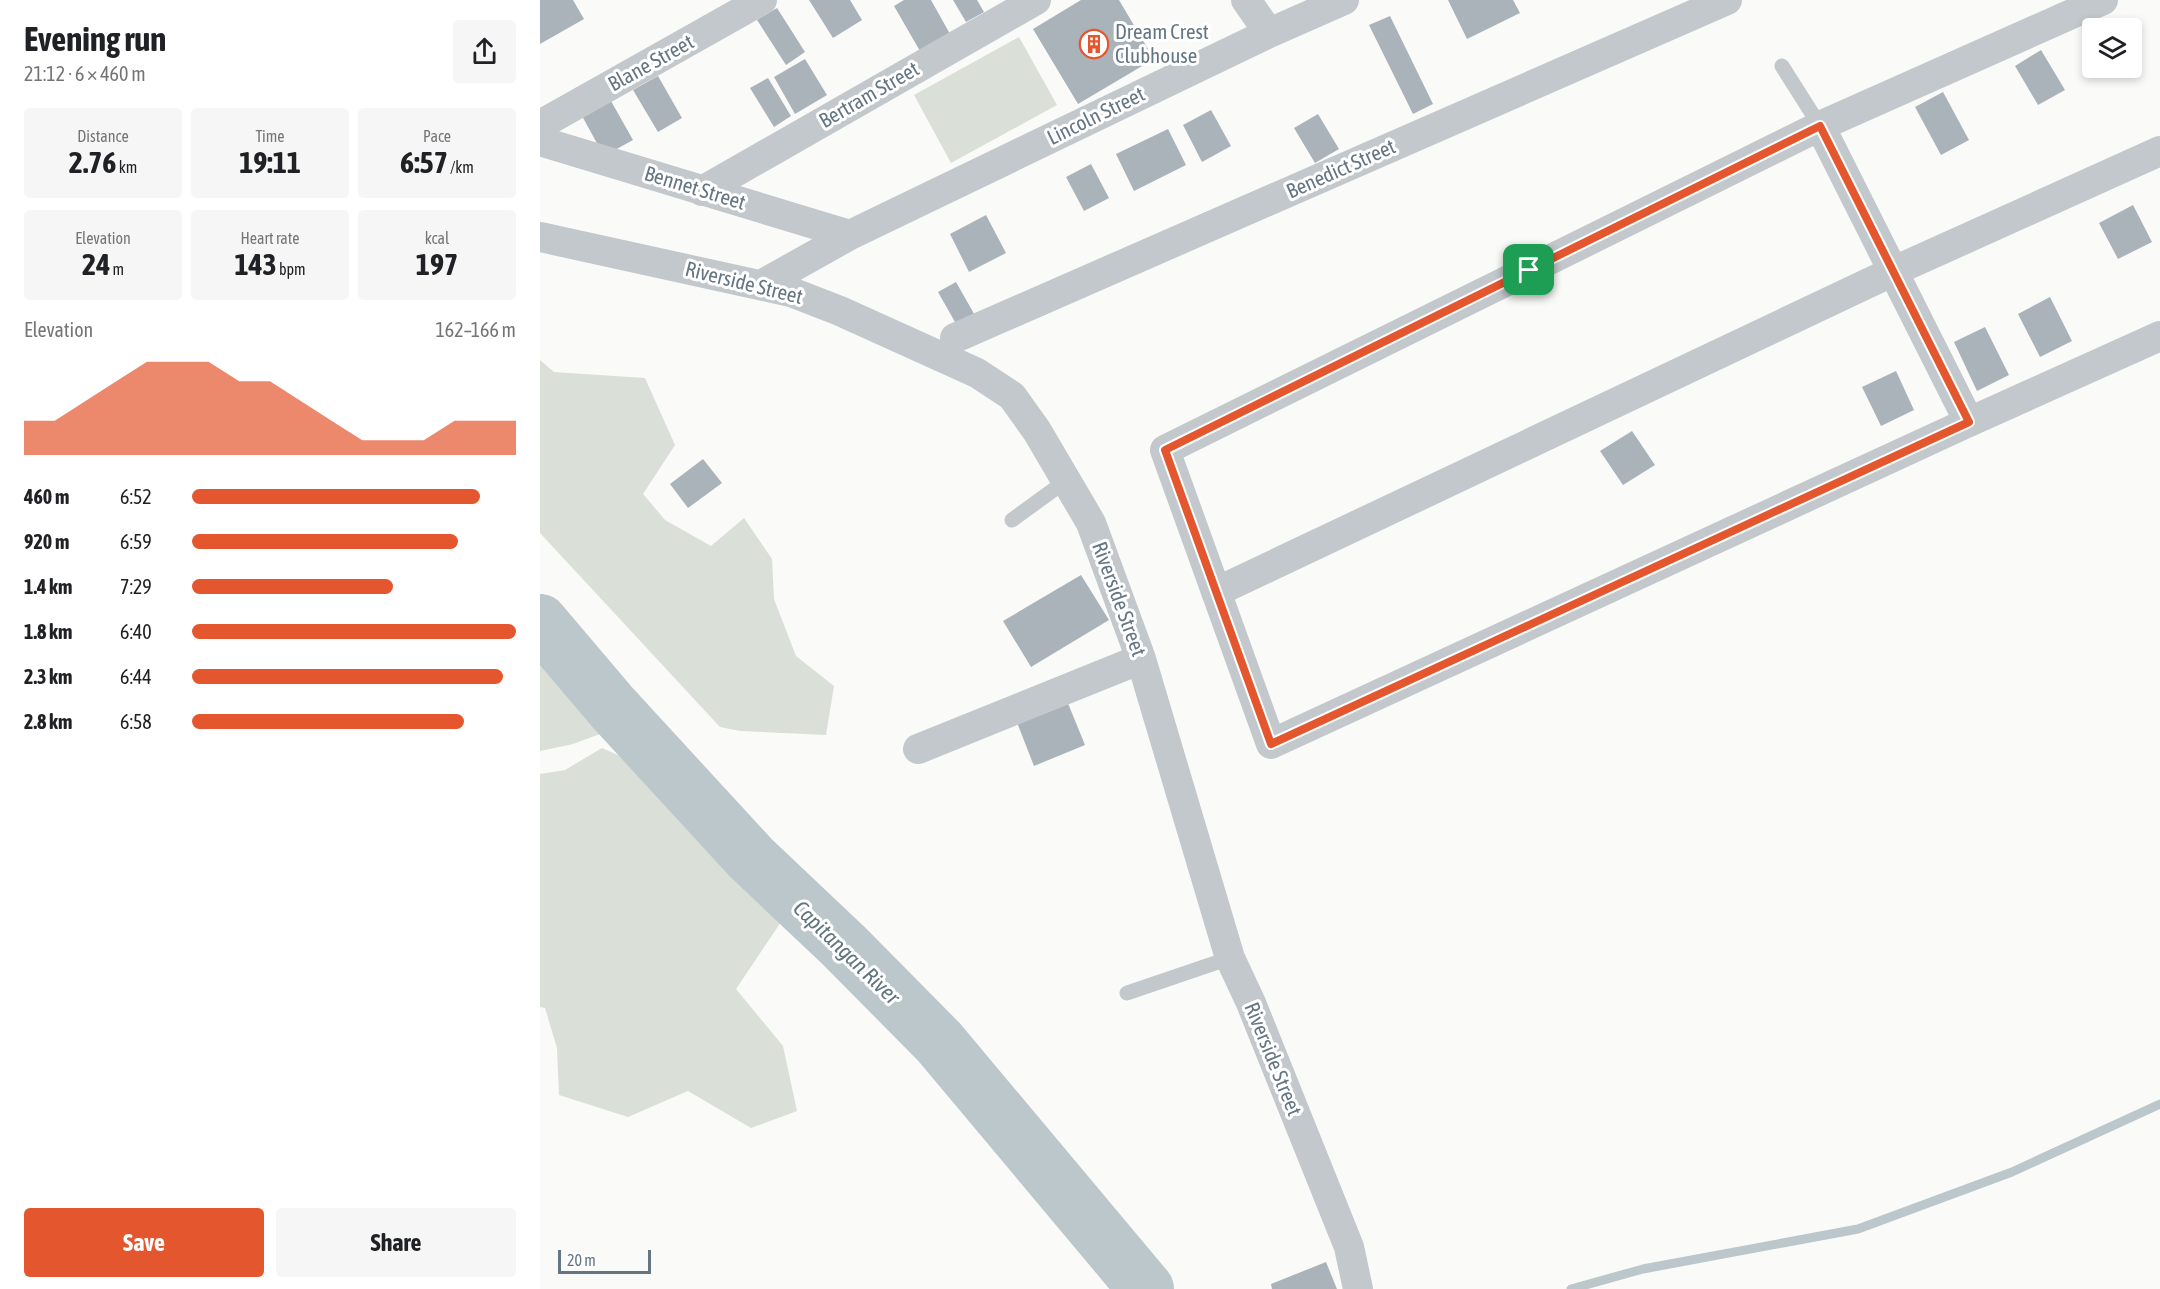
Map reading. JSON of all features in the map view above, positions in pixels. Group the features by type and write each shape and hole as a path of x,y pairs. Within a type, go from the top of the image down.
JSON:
{"street":[{"name":"Blane Street","path":"540,125 762,0"},
{"name":"Bertram Street","path":"702,190 1036,0"},
{"path":"1246,0 1269,33"},
{"name":"Lincoln Street","path":"761,285 850,235 1269,33 1344,0"},
{"name":"Benedict Street","path":"955,338 1727,0"},
{"path":"2103,0 1820,126 1165,450 1271,744 2160,336"},
{"path":"1820,126 1969,422"},
{"name":"Bennet Street","path":"540,141 850,235"},
{"path":"1216,592 1894,271 2160,151"},
{"name":"Riverside Street","path":"540,237 791,292 840,311 977,373 1012,396 1037,430 1091,524 1141,659 1230,958 1251,1003 1349,1247 1358,1289"},
{"path":"918,749 1141,659"}],"lane":[{"path":"1782,66 1820,126"},
{"path":"1012,520 1067,480"},
{"path":"1127,993 1230,958"}],"shaded area":[{"path":"1019,37 1057,105 951,163 914,95"},
{"path":"540,360 554,372 645,378 675,445 643,494 665,520 711,546 744,518 772,559 774,599 796,656 834,686 826,735 740,731 720,727 540,533"},
{"path":"540,624 606,685 616,728 573,744 540,751"},
{"path":"602,748 672,779 789,910 736,989 783,1046 797,1111 751,1128 688,1091 628,1117 559,1095 557,1048 545,1008 540,1007 540,774 565,770"}],"building":[{"path":"540,0 573,0 584,19 540,44"},
{"path":"809,0 850,0 862,20 833,38"},
{"path":"904,0 931,0 950,34 920,51 894,6"},
{"path":"953,0 977,0 984,12 966,22"},
{"name":"Dream Crest Clubhouse","path":"1081,0 1119,0 1154,59 1078,104 1033,29"},
{"path":"1448,0 1513,0 1520,13 1467,39"},
{"path":"777,8 805,52 786,65 757,20"},
{"path":"1390,16 1433,104 1413,114 1369,25"},
{"path":"2041,50 2065,90 2038,105 2015,66"},
{"path":"805,59 827,95 795,114 774,77"},
{"path":"658,76 682,118 658,132 633,90"},
{"path":"768,78 791,116 774,127 750,88"},
{"path":"1943,92 1969,140 1941,155 1915,107"},
{"path":"611,101 633,140 604,156 582,116"},
{"path":"1211,110 1231,146 1202,162 1183,125"},
{"path":"1318,114 1339,149 1315,163 1294,128"},
{"path":"1168,129 1186,165 1134,191 1116,154"},
{"path":"1091,164 1109,198 1084,211 1066,177"},
{"path":"2133,205 2152,242 2118,259 2099,223"},
{"path":"986,215 1006,253 969,272 950,234"},
{"path":"956,282 977,319 959,329 938,292"},
{"path":"2050,297 2072,341 2040,357 2018,314"},
{"path":"1985,327 2009,375 1977,391 1954,342"},
{"path":"1896,371 1914,410 1881,426 1862,387"},
{"path":"1632,431 1655,465 1623,485 1600,451"},
{"path":"703,459 722,483 688,508 670,484"},
{"path":"1081,575 1109,620 1031,667 1003,621"},
{"path":"1067,701 1085,745 1034,766 1016,720"},
{"path":"1326,1262 1337,1289 1272,1289 1271,1284"}],"waterway":[{"name":"Capitangan River","path":"540,622 613,708 751,858 844,946 939,1042 1146,1289"},
{"path":"1571,1289 1643,1269 1858,1229 2012,1172 2160,1104"}],"place":[{"name":"Dream Crest Clubhouse","path":"1094,44"}],"route":[{"path":"1820,126 1969,422 1271,744 1165,450 1529,270 1820,126"}]}
